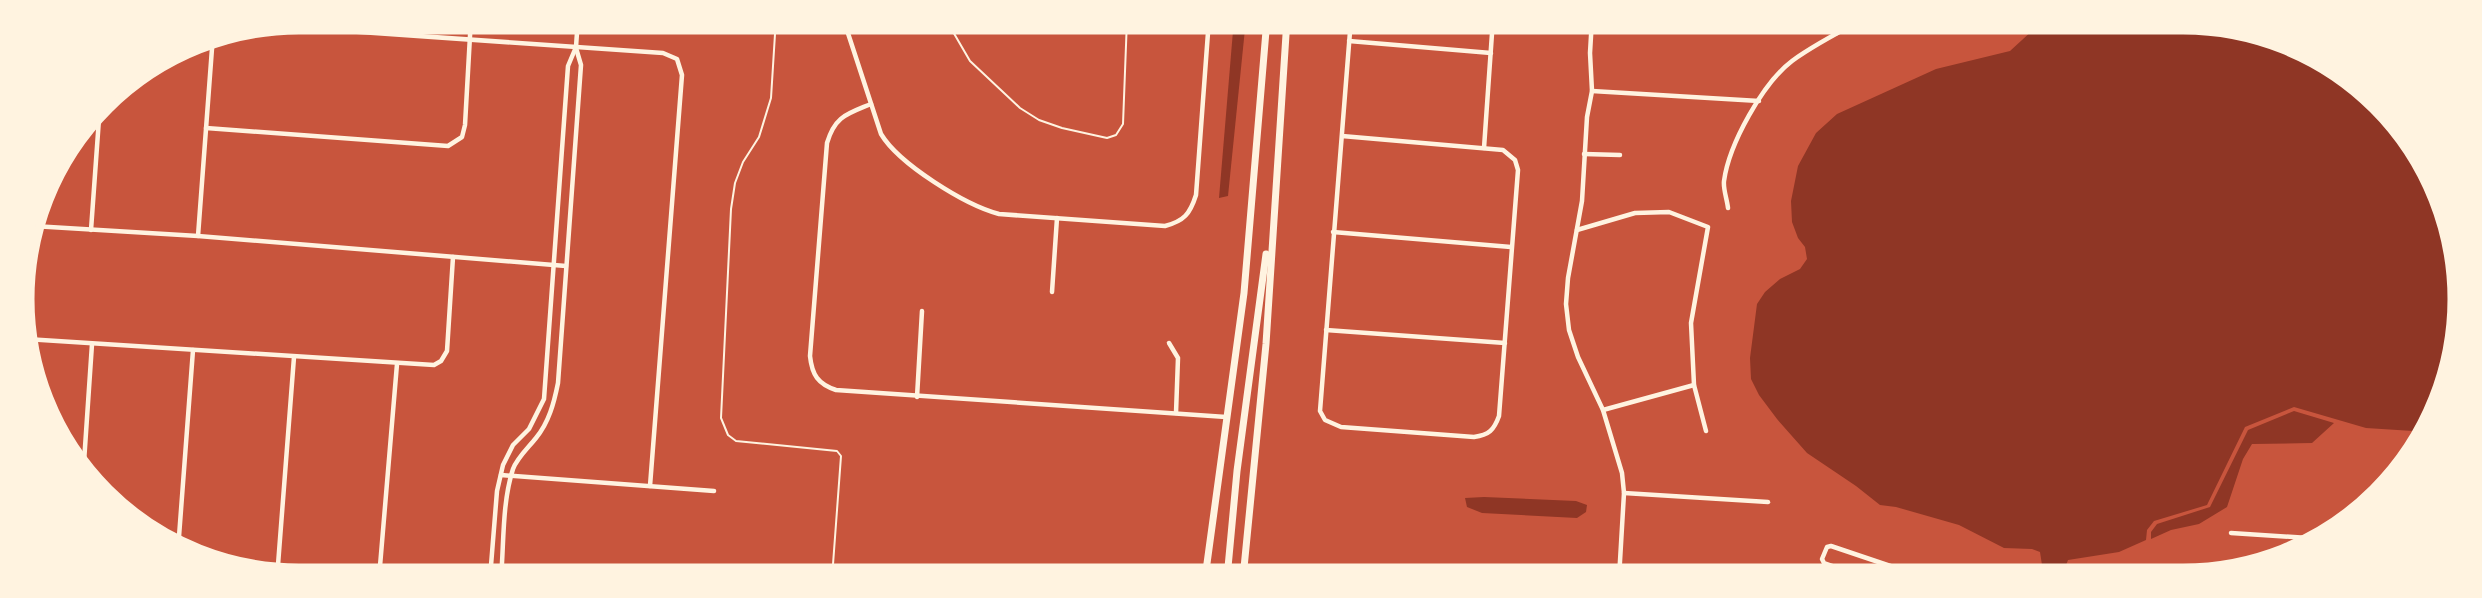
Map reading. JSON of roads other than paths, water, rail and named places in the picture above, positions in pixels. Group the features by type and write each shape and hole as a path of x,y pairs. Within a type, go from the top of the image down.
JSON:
{"main road":[{"path":"1206,568 1244,293 1265,30"},
{"path":"1244,568 1266,344 1286,30"},
{"path":"1228,568 1237,471 1275,184"}],"street":[{"path":"341,30 663,53 677,59 682,75 650,486"},
{"path":"206,128 448,146 462,137 465,125 471,30"},
{"path":"491,568 497,491 503,465 513,445 529,429 544,399 568,66 576,47 577,30"},
{"path":"847,30 881,134 888,147 966,200 981,209 999,214 1165,226 1185,219 1196,195 1208,30"},
{"path":"1342,136 1503,150 1511,155 1518,170 1505,343 1499,416 1490,433 1474,438 1341,426 1325,420 1320,411 1350,30"},
{"path":"1484,149 1492,30"},
{"path":"1591,30 1592,91 1587,117 1582,201 1566,304 1569,330 1578,357 1603,410 1622,473 1619,568"},
{"path":"1728,208 1723,183 1742,130 1759,101 1791,61 1842,30"},
{"path":"1349,41 1491,53"},
{"path":"198,236 212,44"},
{"path":"502,568 508,493 513,468 538,435 555,402 582,65 576,47"},
{"path":"1592,91 1759,101"},
{"path":"871,104 836,121 827,143 810,356 811,369 816,379 836,390 1227,417"},
{"path":"91,230 99,119"},
{"path":"1584,154 1620,155"},
{"path":"1577,230 1635,213 1669,212 1708,227 1691,323 1694,385 1706,431"},
{"path":"1052,292 1057,218"},
{"path":"40,226 198,236 566,266"},
{"path":"1333,232 1511,247"},
{"path":"33,340 434,365 441,361 447,351 453,257"},
{"path":"917,397 922,311"},
{"path":"1326,330 1505,343"},
{"path":"1169,343 1178,358 1176,413"},
{"path":"84,462 92,344"},
{"path":"179,539 193,350"},
{"path":"278,568 294,357"},
{"path":"380,568 397,364"},
{"path":"1603,410 1694,385"},
{"path":"501,475 713,491"},
{"path":"1623,493 1768,502"},
{"path":"2231,533 2307,538"},
{"path":"1838,568 1824,563 1822,559 1827,547 1831,546 1896,568"}]}
